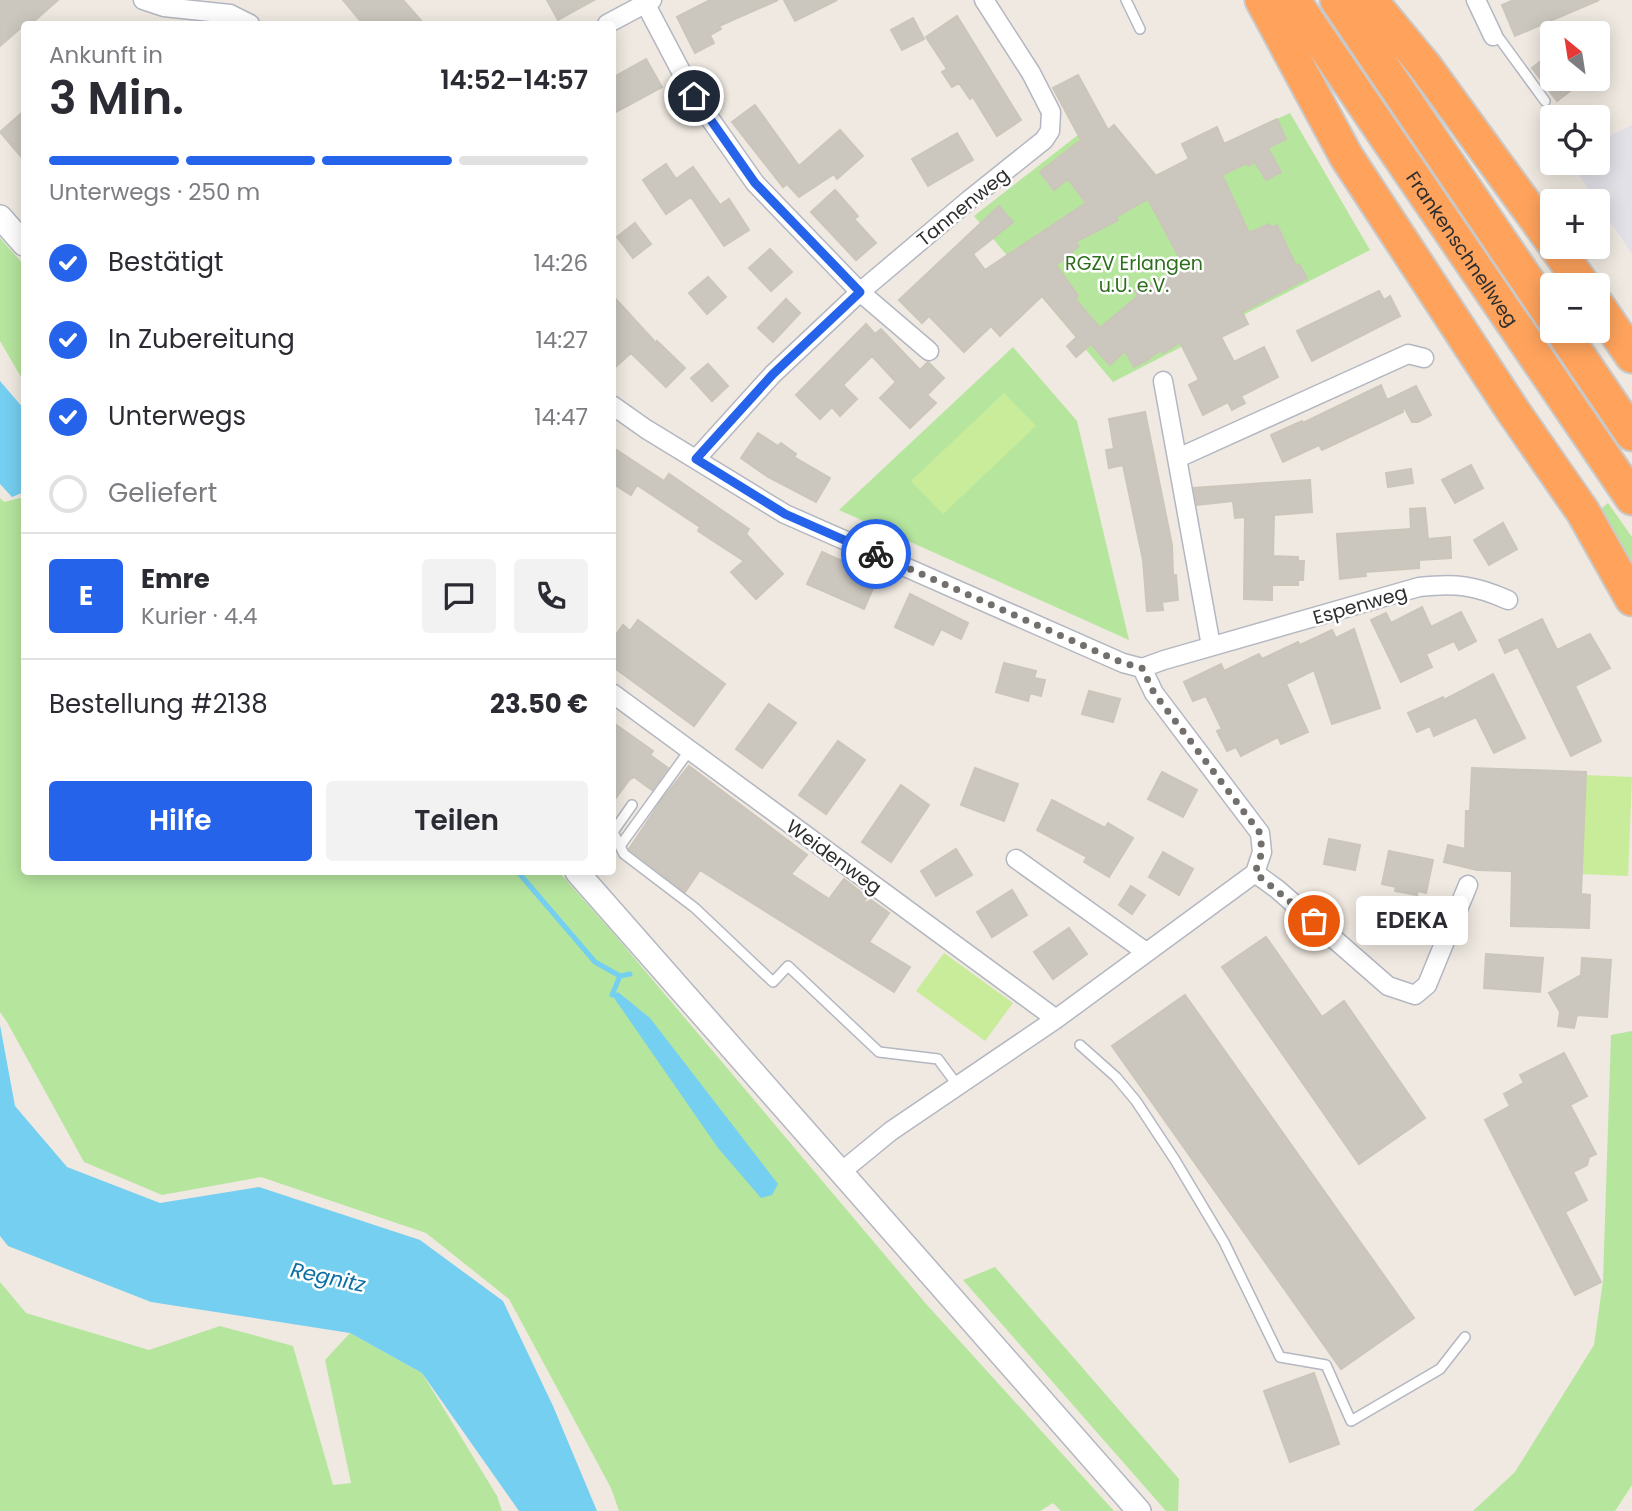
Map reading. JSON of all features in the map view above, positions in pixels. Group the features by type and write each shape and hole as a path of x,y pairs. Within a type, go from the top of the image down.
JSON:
{"highway":[{"path":"1262,0 1346,156 1513,411 1583,512 1632,599"},
{"name":"Frankenschnellweg","path":"1293,0 1632,498"},
{"name":"Frankenschnellweg","path":"1337,0 1540,299"},
{"path":"1370,0 1423,65 1540,225"},
{"path":"1610,324 1632,356"},
{"path":"1570,343 1632,434"}],"street":[{"path":"143,0 164,7 234,7 247,21"},
{"name":"Tannenweg","path":"696,459 773,374 860,292 1044,141 1050,131 1051,113 1031,73 984,0"},
{"path":"1476,0 1493,36"},
{"path":"613,21 648,2 694,96 755,183 860,292 929,351"},
{"path":"0,217 21,241"},
{"path":"1178,458 1409,354 1424,358"},
{"path":"1163,381 1211,646"},
{"path":"616,408 785,514 1123,663 1142,668 1154,693 1260,833 1262,852 1255,873 1056,1020 891,1131 841,1172"},
{"name":"Espenweg","path":"1142,668 1419,587 1449,584 1480,588 1508,600"},
{"name":"Weidenweg","path":"616,696 1056,1020"},
{"path":"1016,859 1146,952"},
{"path":"1255,873 1388,986 1415,995 1427,985 1468,885"},
{"path":"580,875 1139,1511"}],"lane":[{"path":"1126,0 1140,29"},
{"path":"1493,36 1499,38 1545,101"},
{"path":"620,846 690,751"},
{"path":"616,828 632,805"},
{"path":"616,838 624,854 695,908 773,982 788,966 879,1052 938,1059 958,1086"},
{"path":"1080,1045 1116,1077 1136,1101 1175,1160 1224,1242 1280,1357 1326,1365 1351,1421 1440,1369 1465,1337"}],"shaded area":[{"path":"1632,125 1632,254 1610,221 1610,189 1588,189 1579,175 1610,175 1610,136"}],"green space":[{"name":"RGZV Erlangen u.U. e.V.","path":"1290,113 1370,250 1113,382 974,216 1078,135 1125,189"},
{"path":"0,238 21,262 21,377 0,341"},
{"path":"1013,347 1077,421 1129,640 839,510"},
{"path":"1004,393 1036,426 943,514 911,481"},
{"path":"0,498 4,502 21,498 21,875 562,875 927,1305 1114,1511 1061,1511 1053,1503 1040,1511 619,1511 611,1488 509,1299 426,1233 261,1177 162,1195 84,1162 0,1012"},
{"path":"1608,503 1632,537 1632,566 1598,511"},
{"path":"1586,775 1632,777 1628,876 1582,874"},
{"path":"944,953 1013,1003 985,1041 916,991"},
{"path":"1632,1031 1632,1485 1615,1511 1473,1511 1515,1472 1594,1345 1603,1281 1611,1035"},
{"path":"995,1267 1179,1479 1178,1511 1166,1511 963,1280"},
{"path":"0,1282 26,1313 149,1350 220,1326 293,1346 333,1485 351,1483 325,1360 350,1333 422,1373 497,1496 502,1511 0,1511"}],"water":[{"path":"0,381 21,406 21,493 12,497 0,484"},
{"path":"618,992 650,1018 778,1184 772,1195 761,1198 718,1148 612,995"},
{"name":"Regnitz","path":"0,1025 15,1106 67,1167 160,1203 259,1187 420,1240 503,1301 553,1406 597,1511 519,1511 422,1373 350,1333 151,1302 8,1246 0,1236"}],"building":[{"path":"0,0 58,0 34,21 21,21 21,28 0,46"},
{"path":"343,0 403,0 421,21 360,21"},
{"path":"547,0 594,0 558,20"},
{"path":"710,0 778,0 719,26 721,29 710,35 714,43 695,53 677,17"},
{"path":"784,0 837,0 795,21"},
{"path":"1514,0 1599,0 1550,21 1540,21 1540,25 1515,36 1502,5"},
{"path":"957,16 1021,120 997,136 973,97 970,99 959,83 952,87 942,72 947,69 926,37"},
{"path":"913,18 924,39 902,50 891,30"},
{"path":"646,59 662,87 616,112 616,76"},
{"path":"1540,62 1540,79 1532,68"},
{"path":"1078,75 1108,130 1114,125 1156,176 1189,159 1182,144 1217,127 1224,144 1277,119 1286,139 1268,148 1281,172 1266,180 1255,162 1222,175 1249,233 1269,224 1271,228 1277,225 1296,266 1299,264 1307,278 1242,312 1248,324 1221,337 1234,362 1264,347 1278,377 1241,396 1245,403 1232,410 1228,402 1203,415 1189,385 1199,380 1180,342 1134,367 1125,351 1110,365 1091,344 1076,357 1067,346 1077,337 1042,296 1000,336 991,326 964,352 929,316 922,323 899,300 999,206 1013,222 973,254 985,270 1086,203 1068,179 1054,190 1040,172 1081,140 1053,88","holes":["1148,199 1185,268 1135,291 1138,296 1100,328 1075,299 1078,296 1056,265 1079,246 1075,242 1118,220 1116,217"]},
{"path":"1549,91 1570,91 1557,101"},
{"path":"755,105 799,166 840,130 863,156 837,179 834,174 799,197 787,184 783,187 732,122"},
{"path":"21,114 21,156 0,132"},
{"path":"957,133 973,160 928,186 912,159"},
{"path":"666,164 676,179 693,167 720,205 729,199 749,230 724,246 691,197 666,214 643,180"},
{"path":"835,190 858,216 854,219 876,243 856,260 811,212"},
{"path":"635,223 651,244 633,258 617,237"},
{"path":"770,249 792,272 771,291 749,268"},
{"path":"708,277 726,297 707,314 689,293"},
{"path":"1379,291 1384,300 1390,296 1400,316 1312,361 1297,331"},
{"path":"616,299 656,343 657,341 685,368 666,387 631,353 616,366"},
{"path":"786,299 800,313 773,342 758,328"},
{"path":"866,324 875,334 881,329 920,370 928,362 944,378 927,395 936,403 910,428 880,398 896,382 872,356 843,385 857,399 840,416 832,407 820,419 796,395"},
{"path":"708,364 728,386 712,401 691,378"},
{"path":"1381,385 1387,400 1416,386 1431,415 1412,422 1402,403 1403,412 1322,450 1319,445 1283,462 1271,435 1302,421 1303,423"},
{"path":"1145,412 1172,545 1173,575 1176,575 1178,600 1162,602 1163,610 1147,611 1143,560 1123,465 1109,468 1106,450 1114,449 1109,419"},
{"path":"758,433 778,446 781,443 796,454 794,457 830,478 816,502 768,477 741,458"},
{"path":"616,450 664,481 669,474 749,529 746,534 783,574 756,599 731,572 744,561 698,531 700,527 637,485 631,495 616,486"},
{"path":"1471,465 1483,488 1455,503 1442,480"},
{"path":"1411,469 1413,483 1388,487 1386,473"},
{"path":"1310,480 1312,512 1274,515 1273,556 1298,557 1298,561 1304,561 1303,580 1298,580 1298,585 1272,585 1272,600 1244,599 1245,517 1235,518 1233,501 1197,505 1194,488"},
{"path":"1425,508 1428,539 1450,537 1451,558 1419,560 1419,568 1365,572 1366,576 1340,579 1337,534 1411,529 1410,509"},
{"path":"1503,523 1517,549 1489,565 1474,540"},
{"path":"822,552 878,577 864,609 807,584"},
{"path":"910,594 968,623 961,639 941,629 933,645 895,627"},
{"path":"1422,607 1431,627 1461,612 1476,641 1459,650 1454,641 1426,654 1432,667 1401,682 1371,620 1386,613 1391,623"},
{"path":"1542,619 1557,650 1590,634 1610,668 1575,686 1601,741 1571,756 1518,647 1505,653 1499,640"},
{"path":"638,620 725,684 694,726 616,669 616,635 623,625 630,631"},
{"path":"1354,629 1380,708 1332,724 1314,670 1286,684 1308,732 1281,744 1278,737 1241,756 1236,747 1227,751 1217,731 1222,729 1206,696 1193,701 1184,682 1221,664 1224,671 1259,654 1262,659 1332,630 1336,638"},
{"path":"1004,663 1036,671 1034,678 1045,680 1041,696 1030,693 1028,701 996,692"},
{"path":"1493,674 1525,738 1494,753 1476,717 1434,736 1430,726 1417,732 1408,713 1443,697 1444,700"},
{"path":"1089,691 1120,699 1113,722 1082,714"},
{"path":"769,704 796,723 762,768 736,749"},
{"path":"616,725 653,751 650,755 668,768 652,790 634,777 616,798"},
{"path":"838,741 865,760 826,814 799,795"},
{"path":"689,766 807,855 791,874 829,899 844,879 867,897 862,905 871,900 889,913 869,942 910,967 894,992 700,870 685,892 629,849 663,798"},
{"path":"975,768 1018,784 1004,821 961,805"},
{"path":"1472,768 1586,772 1581,894 1590,895 1589,928 1511,926 1512,871 1477,870 1444,862 1448,845 1465,849 1466,811 1470,811"},
{"path":"1162,772 1197,790 1183,817 1148,799"},
{"path":"901,785 929,805 891,862 862,842"},
{"path":"1052,800 1105,828 1108,823 1133,838 1109,877 1084,862 1087,857 1037,830"},
{"path":"1329,839 1360,845 1355,870 1324,864"},
{"path":"956,849 972,875 936,896 921,871"},
{"path":"1389,851 1433,860 1426,893 1418,891 1417,895 1395,891 1396,887 1382,884"},
{"path":"1163,852 1193,869 1179,895 1149,877"},
{"path":"1131,886 1145,895 1132,914 1119,905"},
{"path":"1012,890 1027,915 992,937 977,912"},
{"path":"1069,928 1087,954 1053,979 1034,952"},
{"path":"1266,937 1322,1017 1344,1001 1425,1118 1359,1164 1222,967"},
{"path":"1486,954 1543,958 1540,992 1484,988"},
{"path":"1582,958 1611,960 1607,1017 1577,1015 1574,1028 1558,1026 1560,1012 1549,993 1581,975"},
{"path":"1185,995 1414,1318 1341,1369 1112,1046"},
{"path":"1564,1053 1587,1096 1570,1105 1596,1154 1589,1157 1587,1165 1573,1172 1587,1200 1565,1212 1601,1282 1575,1295 1485,1120 1510,1106 1504,1094 1524,1083 1520,1075"},
{"path":"1314,1373 1339,1444 1290,1462 1264,1391"}],"waterway":[{"path":"521,875 595,962 620,976 630,974"},
{"path":"612,995 620,976"}],"way so far":[{"path":"876,554 1123,663 1142,668 1154,693 1260,833 1262,852 1255,873 1314,921"}],"place":[{"name":"EDEKA","path":"1314,921"}],"route":[{"path":"694,96 755,183 860,292 773,374 696,459 785,514 876,554"}]}
